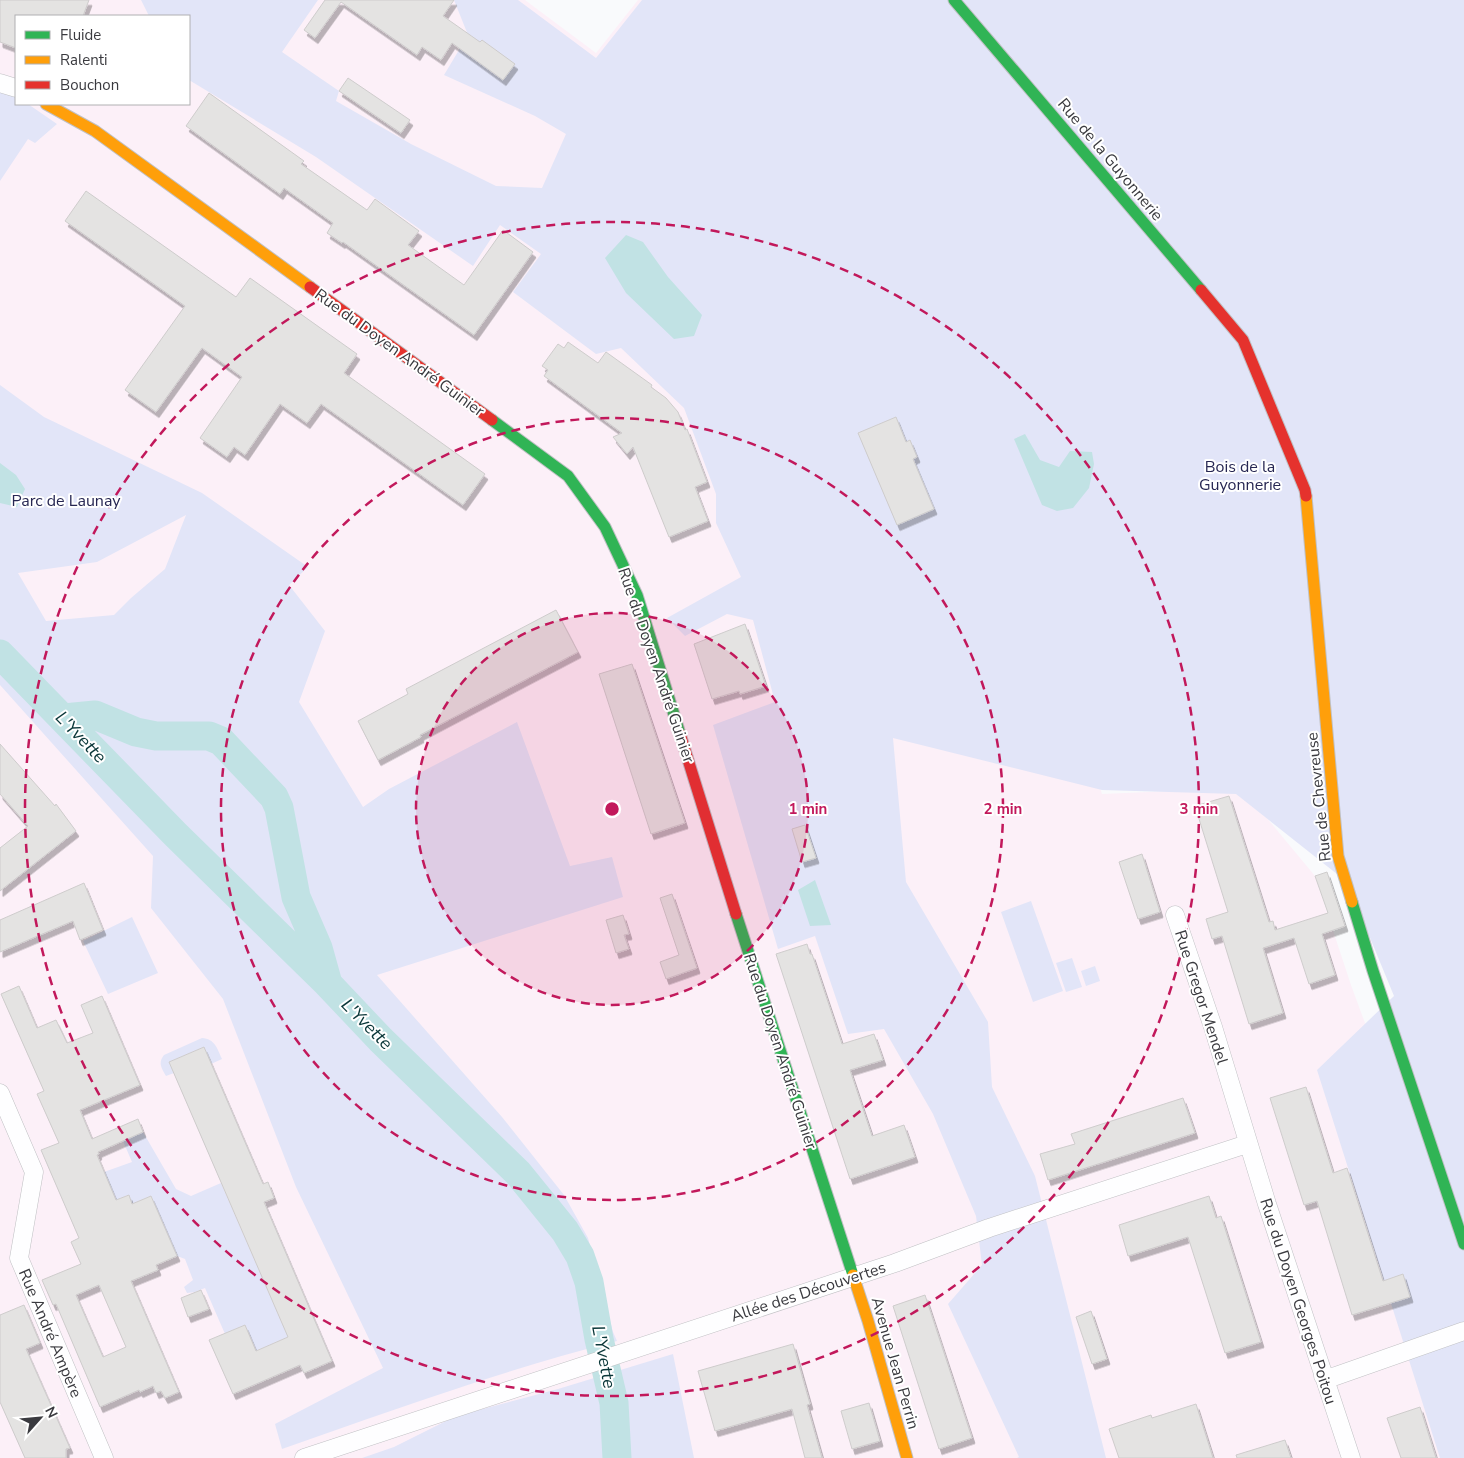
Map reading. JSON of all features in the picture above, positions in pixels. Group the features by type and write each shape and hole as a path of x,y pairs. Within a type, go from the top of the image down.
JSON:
{"street":[{"name":"Rue de la Guyonnerie","path":"954,0 1243,340"},
{"path":"0,83 15,88"},
{"name":"Rue du Doyen André Guinier","path":"48,105 95,131 541,455 568,476 605,527 636,595 758,984 854,1277"},
{"name":"Rue de Chevreuse","path":"1243,340 1306,490 1338,856 1373,972 1464,1244"},
{"name":"Rue Gregor Mendel","path":"1175,915 1213,1027 1247,1144"},
{"name":"Rue André Ampère","path":"0,1093 34,1172 19,1258 104,1458"},
{"name":"Allée des Découvertes","path":"304,1458 854,1277 989,1228 1247,1144"},
{"name":"Rue du Doyen Georges Poitou","path":"1247,1144 1351,1458"},
{"name":"Avenue Jean Perrin","path":"854,1277 907,1458"},
{"path":"1323,1376 1333,1377 1464,1331"}],"shaded area":[{"path":"0,0 525,0 596,53 638,0 850,0 1102,794 1242,788 1315,876 1351,985 1464,1293 1464,1458 0,1458"},
{"path":"626,235 643,242 668,277 702,315 694,336 674,339 626,293 605,258"},
{"path":"1025,434 1040,460 1059,467 1070,451 1092,452 1094,464 1089,488 1073,508 1057,511 1042,505 1014,439"},
{"path":"0,463 16,475 25,489 17,507 0,503"},
{"path":"815,880 831,925 810,926 798,890"}],"green space":[{"name":"Bois de la Guyonnerie","path":"141,0 318,0 282,52 339,91 336,101 411,144 496,186 542,188 566,134 535,116 444,75 468,35 454,0 518,0 596,58 642,0 1464,0 1464,1458 1440,1458 1317,1070 1394,996 1347,882 1236,794 1102,790 893,738 906,882 988,1022 992,1087 1035,1176 1106,1458 1017,1458 1019,1457 948,1304 982,1265 976,1216 933,1114 884,1029 848,1034 815,936 778,949 713,725 775,702 753,620 727,614 685,636 667,618 741,577 716,523 716,494 684,408 621,348 596,354 513,292 541,254 500,225 473,266 316,157 190,81 190,15 148,15"},
{"path":"0,90 15,96 15,105 29,105 57,124 35,143 28,139 0,181"},
{"name":"Parc de Launay","path":"0,385 44,417 202,493 308,567 289,585 325,631 299,702 363,807 389,789 517,722 570,866 612,857 623,897 377,975 502,1117 564,1195 588,1238 617,1341 490,1378 282,1449 275,1424 383,1368 296,1187 223,999 151,908 153,856 0,685","holes":["186,515 165,569 114,615 46,621 18,573 97,562"]},
{"path":"1031,901 1063,991 1033,1002 1001,912"},
{"path":"132,917 158,973 108,994 83,941"},
{"path":"1072,958 1082,987 1066,992 1056,963"},
{"path":"1095,966 1100,981 1086,986 1081,971"},
{"path":"202,1038 213,1042 222,1059 211,1064 169,1062 174,1073 166,1076 161,1065 164,1055"},
{"path":"143,1132 176,1189 191,1196 221,1183 288,1337 256,1351 245,1325 225,1334 205,1288 187,1293 184,1287 193,1280 185,1259 177,1256 151,1196 132,1204 128,1195 105,1205 97,1188 109,1183 104,1172 132,1162 123,1141"},
{"path":"673,1354 694,1458 362,1458 394,1447 456,1416 558,1389"}],"building":[{"path":"0,0 89,0 83,15 15,15 15,48 0,42"},
{"path":"325,0 454,0 443,16 480,42 482,40 515,64 503,80 452,43 441,60 422,47 417,55 341,2 315,38 304,30"},
{"path":"348,78 410,120 401,133 339,91"},
{"path":"209,93 304,161 301,164 367,210 375,199 419,231 408,245 464,285 503,230 533,252 474,335 343,242 327,233 333,223 284,188 280,194 186,126"},
{"path":"86,191 236,297 250,278 357,354 344,373 485,474 463,505 321,404 307,423 280,404 245,455 234,447 227,457 200,438 242,377 202,348 156,412 125,390 185,306 65,221"},
{"path":"568,342 598,363 606,352 652,385 651,387 666,398 678,412 685,430 687,429 707,482 695,487 708,521 669,537 633,447 627,454 613,437 622,433 544,376 548,370 542,366 558,344 564,348"},
{"path":"896,417 906,442 910,440 917,457 913,459 934,509 897,525 858,433"},
{"path":"556,610 578,652 420,735 421,737 378,760 358,721 408,694 406,689"},
{"path":"745,624 766,686 740,694 739,691 712,699 694,644"},
{"path":"632,664 685,823 651,834 599,674"},
{"path":"0,744 55,806 56,804 76,831 0,891 0,848 28,826 0,794"},
{"path":"1229,796 1269,922 1273,921 1275,930 1328,913 1315,876 1327,872 1345,926 1322,934 1335,975 1309,984 1294,938 1263,948 1283,1013 1249,1024 1222,936 1212,939 1206,919 1228,912 1195,806"},
{"path":"805,825 816,858 802,862 792,829"},
{"path":"1142,854 1160,912 1138,919 1119,862"},
{"path":"84,883 103,930 80,940 73,921 0,952 0,920"},
{"path":"672,894 697,968 666,979 660,962 679,955 660,898"},
{"path":"623,915 629,934 624,935 629,949 616,953 606,920"},
{"path":"807,944 842,1044 874,1034 883,1060 850,1070 872,1136 904,1125 915,1157 850,1179 776,954"},
{"path":"19,986 37,1028 56,1020 67,1043 93,1033 81,1005 102,996 140,1085 80,1110 92,1139 138,1119 143,1132 98,1152 99,1154 97,1155 116,1200 129,1195 132,1204 151,1196 177,1256 156,1265 158,1270 131,1281 179,1392 165,1398 161,1391 156,1393 153,1386 100,1407 56,1304 53,1305 42,1280 81,1264 71,1242 79,1238 41,1150 59,1143 37,1094 44,1091 1,994","holes":["99,1285 126,1347 103,1357 76,1295"]},
{"path":"204,1047 263,1184 268,1182 274,1198 264,1202 332,1361 304,1373 300,1365 233,1394 209,1340 245,1325 256,1351 288,1337 169,1062"},
{"path":"1306,1087 1333,1173 1347,1168 1383,1281 1403,1274 1410,1297 1352,1315 1317,1201 1304,1205 1270,1098"},
{"path":"1183,1098 1195,1133 1048,1180 1040,1154 1075,1144 1071,1134"},
{"path":"1209,1196 1216,1218 1221,1216 1261,1342 1225,1353 1188,1237 1128,1256 1119,1225"},
{"path":"201,1290 209,1309 188,1317 181,1298"},
{"path":"925,1295 972,1438 939,1449 893,1306"},
{"path":"24,1305 40,1343 26,1349 70,1448 66,1449 66,1458 25,1458 0,1402 0,1315"},
{"path":"1091,1311 1107,1359 1092,1364 1076,1317"},
{"path":"793,1344 810,1404 807,1405 822,1458 805,1458 792,1409 715,1431 698,1371"},
{"path":"869,1403 880,1441 852,1449 841,1411"},
{"path":"1196,1404 1213,1458 1119,1458 1109,1429 1151,1415 1152,1418"},
{"path":"1420,1407 1436,1458 1401,1458 1387,1418"},
{"path":"1285,1440 1291,1458 1237,1458 1236,1455"}],"waterway":[{"name":"L'Yvette","path":"0,654 175,834 328,984 381,1040 518,1173 565,1231 580,1256 589,1282 599,1339 614,1403 617,1458"},
{"path":"64,718 95,715 136,732 156,736 209,736 221,741 274,797 279,808 296,897 318,948 328,984"}],"traffic: fast":[{"path":"954,0 1201,290"},
{"path":"492,420 568,476 605,527 637,595 680,734"},
{"path":"1352,902 1373,971 1464,1244"},
{"path":"736,914 853,1275"}],"traffic: slow":[{"path":"48,105 95,131 310,287"},
{"path":"1306,496 1338,856 1352,902"},
{"path":"853,1275 907,1458"}],"traffic: jam":[{"path":"310,287 492,420"},
{"path":"1201,290 1243,340 1306,496"},
{"path":"680,734 736,914"}]}
